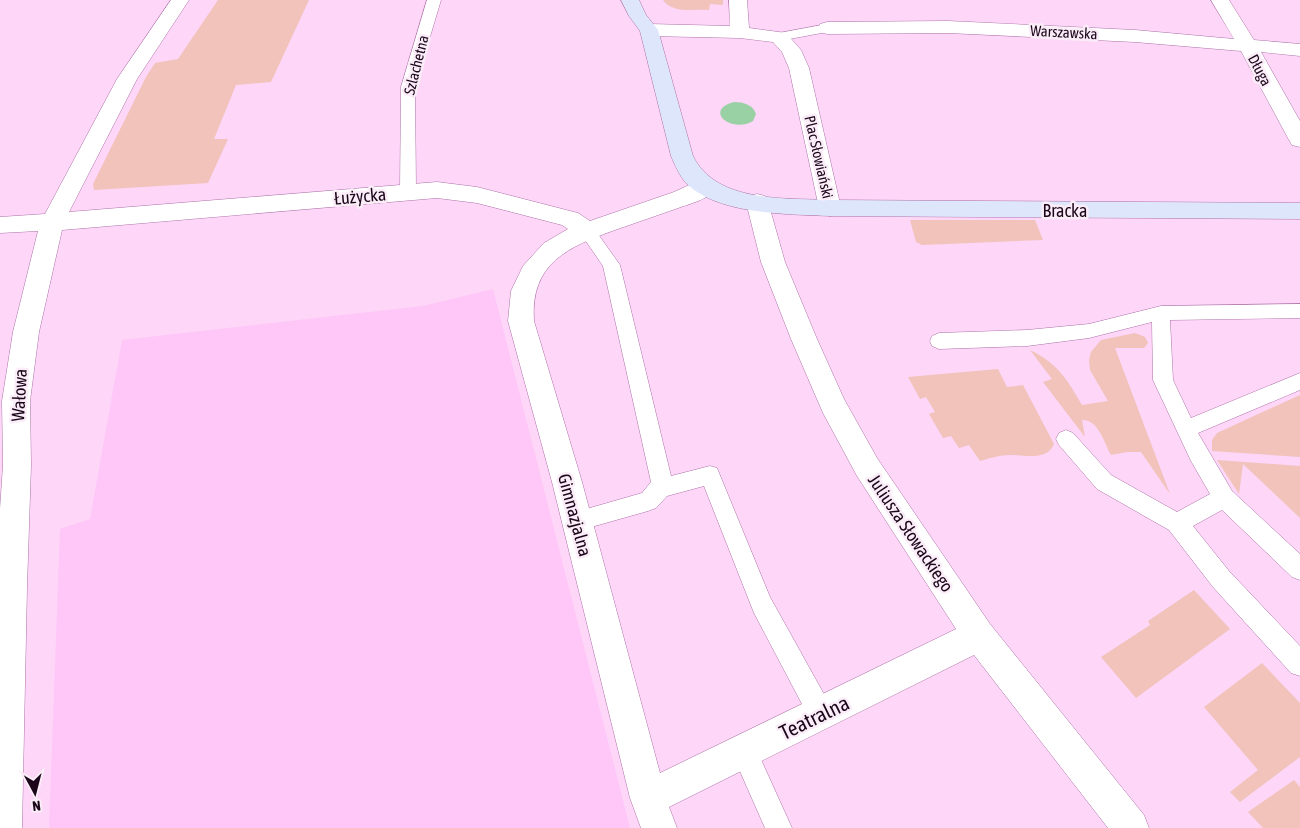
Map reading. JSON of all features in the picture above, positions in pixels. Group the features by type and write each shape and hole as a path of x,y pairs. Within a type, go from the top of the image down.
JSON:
{"street":[{"name":"Wałowa","path":"4,828 11,587 17,465 16,401 26,332 52,222 126,79 180,0"},
{"name":"Plac Słowiański","path":"630,0 638,16 650,30 682,156 695,178 706,187 730,196 788,206 830,208 799,68 790,50 779,38"},
{"path":"738,0 740,32"},
{"name":"Długa","path":"1220,0 1300,140"},
{"name":"Warszawska","path":"828,28 948,27 1135,36 1300,50"},
{"path":"650,30 740,32 779,38"},
{"path":"587,231 682,198 706,187"},
{"name":"Łużycka","path":"0,225 437,190 477,195 570,219 587,231"},
{"name":"Juliusza Słowackiego","path":"757,202 773,262 833,405 867,467 979,635 1131,828"},
{"name":"Bracka","path":"830,208 1300,212"},
{"name":"Gimnazjalna","path":"587,231 552,248 526,281 519,307 521,321 577,521 653,813"},
{"name":"Teatralna","path":"653,813 744,751 979,635"}],"lane":[{"name":"Szlachetna","path":"408,192 408,87 434,0"},
{"path":"779,38 828,28"},
{"path":"577,521 648,501 660,488 662,482 611,265 587,231"},
{"path":"939,341 1027,338 1088,332 1161,313 1300,311"},
{"path":"1161,313 1163,380 1185,429 1224,498 1300,569"},
{"path":"1185,429 1300,382"},
{"path":"1066,439 1104,482 1177,522 1221,579 1300,664"},
{"path":"660,488 710,475 762,605 820,714"},
{"path":"1177,522 1224,498"},
{"path":"744,751 779,828"}],"shaded area":[{"path":"218,0 309,0 271,82 236,85 214,139 228,139 208,183 94,190 93,184 146,77 155,63 178,59"},
{"path":"663,0 723,0 723,5 710,4 709,10 684,10 672,7"},
{"path":"734,102 745,103 753,108 756,114 753,121 736,125 724,119 721,115 721,110"},
{"path":"910,220 1035,220 1043,240 922,245 916,242"},
{"path":"493,289 630,828 49,828 60,529 90,519 122,340 423,306"},
{"path":"1135,333 1145,337 1148,343 1144,348 1115,348 1170,494 1141,452 1111,455 1096,427 1088,421 1082,420 1085,437 1043,382 1052,379 1030,350 1054,366 1071,387 1082,405 1108,401 1090,370 1089,360 1091,352 1101,340"},
{"path":"998,369 1007,387 1023,385 1054,444 1046,453 1036,456 1011,455 980,461 969,445 959,448 951,436 943,438 929,414 935,412 926,397 920,399 908,377"},
{"path":"1300,395 1300,457 1212,451 1212,440 1217,433"},
{"path":"1217,460 1300,466 1300,518 1243,464 1239,494"},
{"path":"1194,590 1230,629 1136,698 1101,657 1150,625 1148,621"},
{"path":"1262,663 1300,703 1300,757 1240,802 1230,792 1258,770 1204,707"},
{"path":"1294,780 1300,787 1300,828 1263,828 1248,812"}]}
